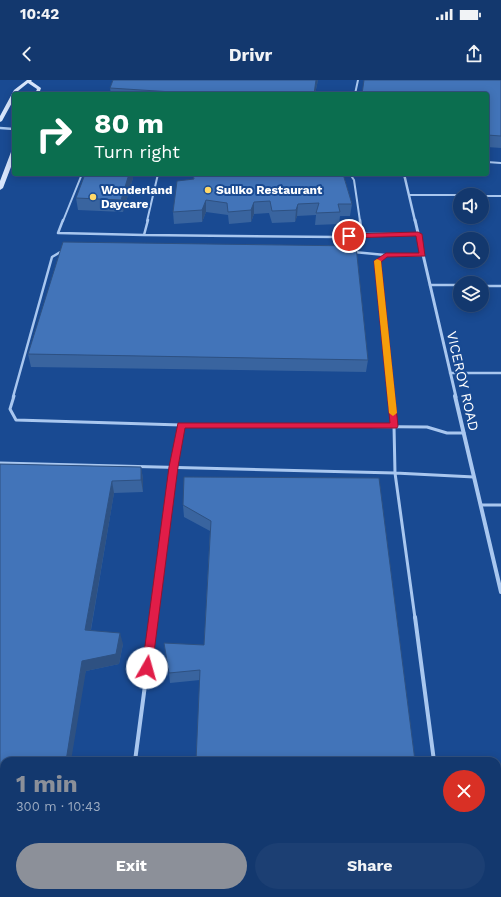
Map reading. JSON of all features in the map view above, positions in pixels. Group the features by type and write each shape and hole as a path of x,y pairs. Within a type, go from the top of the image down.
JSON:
{"main road":[{"path":"15,92 29,81 39,89 38,92"},
{"path":"0,121 12,98"},
{"path":"0,188 12,157"}],"street":[{"path":"0,128 12,129"},
{"name":"VICEROY ROAD","path":"404,176 501,592"}],"lane":[{"path":"355,92 358,80"},
{"path":"489,162 501,163"},
{"path":"81,176 58,233 336,237 362,234 418,234"},
{"path":"144,235 158,176"},
{"path":"351,176 354,180 362,234"},
{"path":"409,195 453,195"},
{"path":"489,196 501,196"},
{"path":"67,250 61,251 52,257 10,409 16,420 181,425 394,426 426,427 447,433 464,433"},
{"path":"354,252 386,255 423,254"},
{"path":"386,255 377,261 394,426 395,473 433,757"},
{"path":"430,284 453,285"},
{"path":"489,286 501,286"},
{"path":"450,373 501,373"},
{"path":"136,757 174,467 181,425"},
{"path":"0,463 395,473 474,477"},
{"path":"481,505 501,505"}],"building":[{"path":"113,80 316,80 314,92 173,92 110,88"},
{"path":"364,80 501,80 501,136 489,135 489,92 362,92"},
{"path":"84,176 128,176 121,200 76,198"},
{"path":"193,176 344,176 352,204 338,204 340,212 316,213 319,203 298,204 296,210 272,211 270,201 254,202 251,210 228,212 227,203 206,200 202,210 173,212 177,181 194,179"},
{"path":"63,242 356,246 368,360 28,354"},
{"path":"0,464 141,467 141,480 112,481 85,630 120,633 116,654 82,661 67,757 0,757"},
{"path":"184,477 379,478 414,757 196,757 200,670 169,673 164,643 204,645 211,521 183,505"}],"slow traffic":[{"path":"377,261 393,413"}],"place":[{"name":"Suliko Restaurant","path":"208,190"},
{"name":"Wonderland Daycare","path":"93,197"}],"route":[{"path":"147,668 181,425 394,426 377,261 386,255 423,254 418,234 362,234 349,236"}]}
